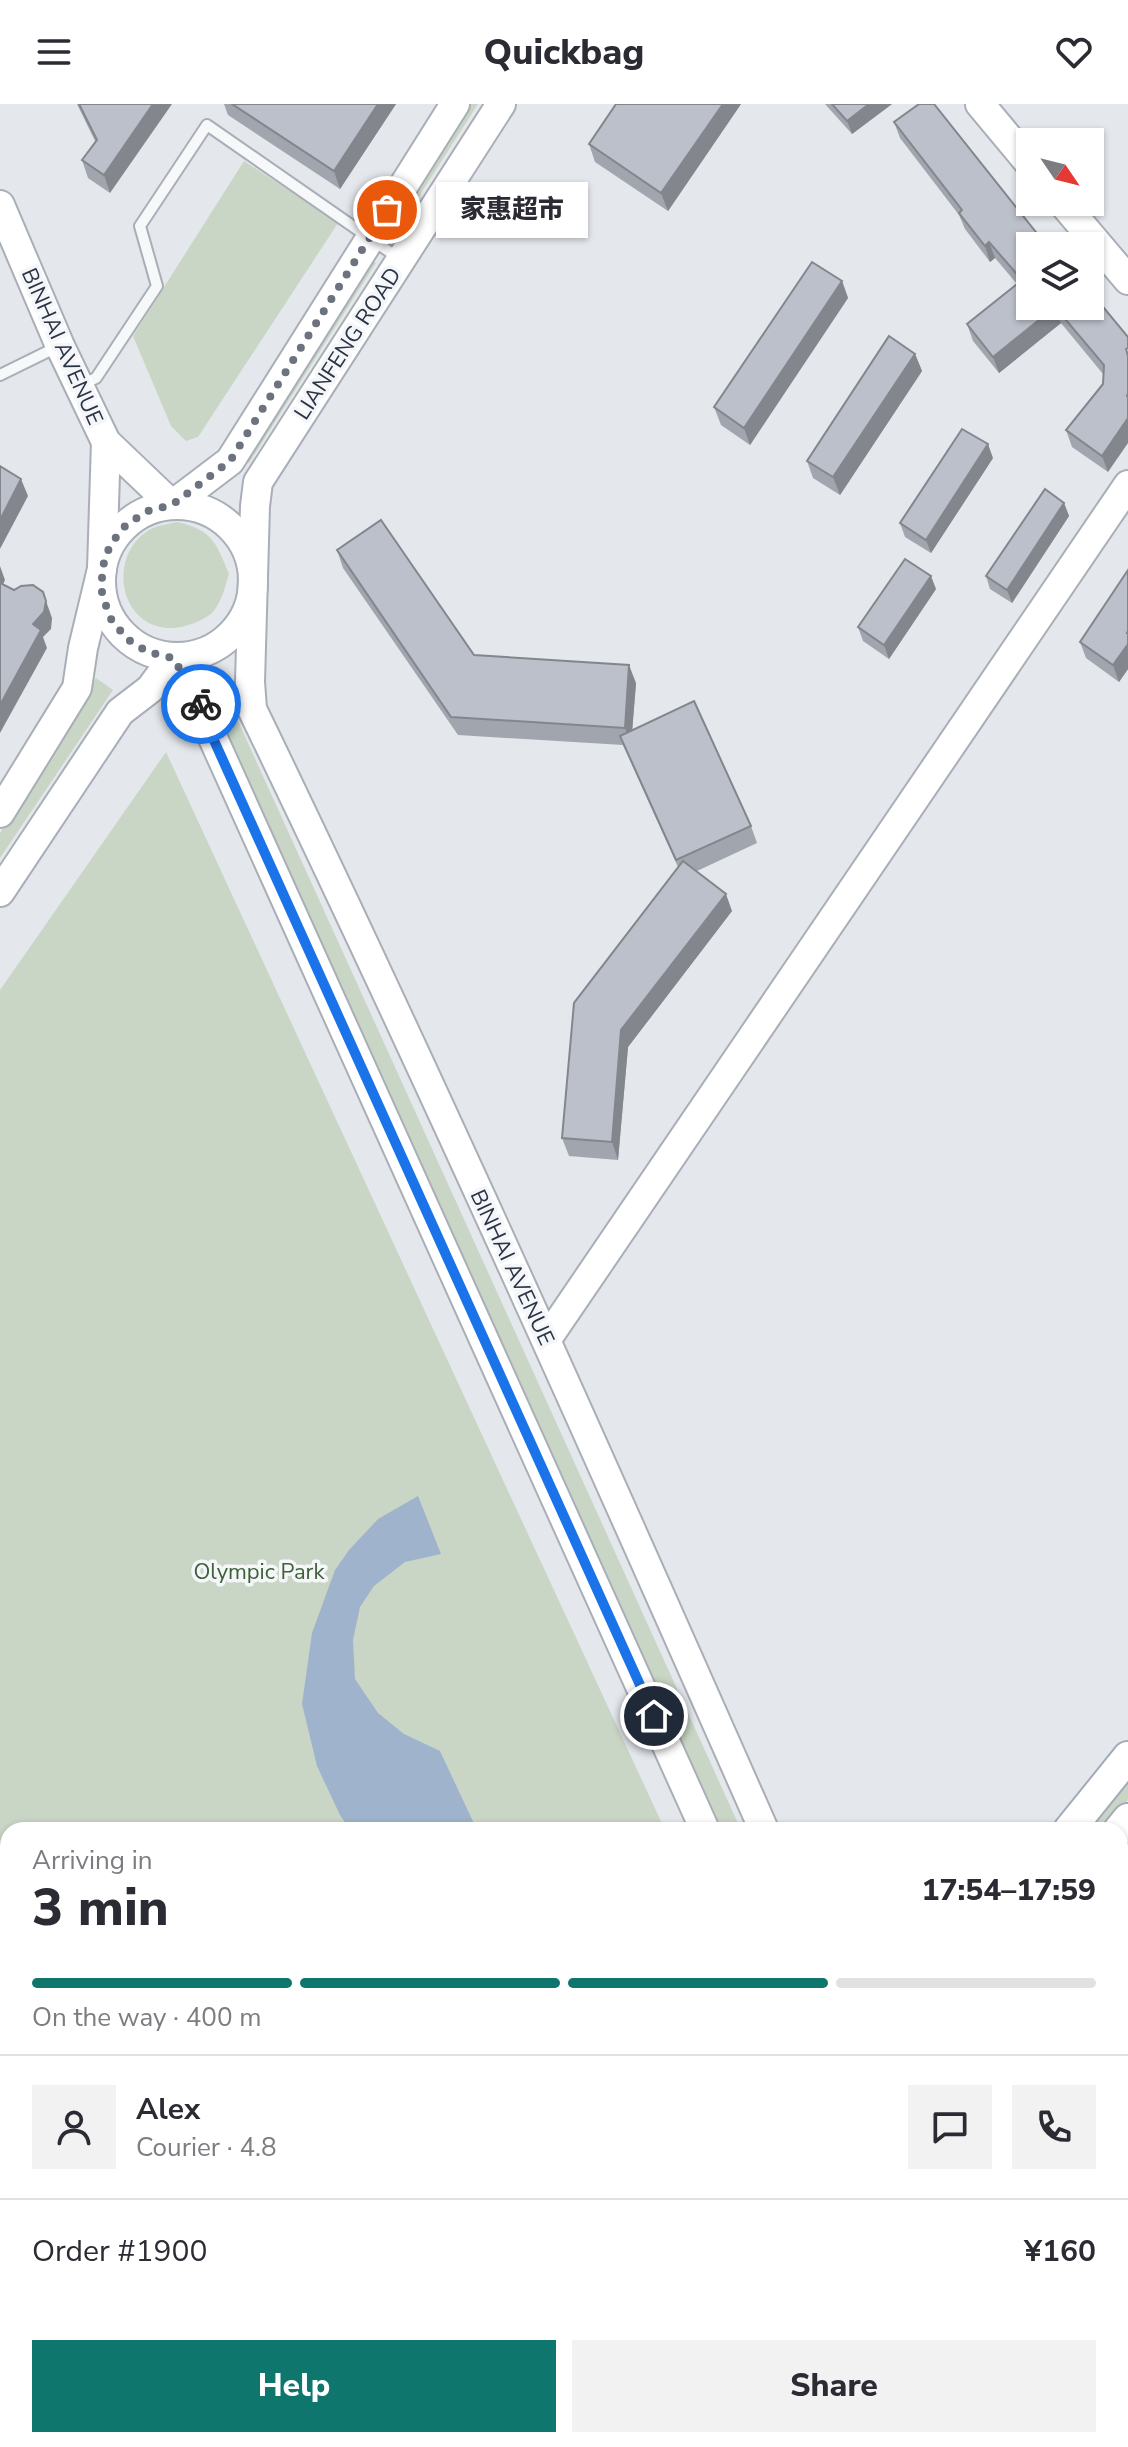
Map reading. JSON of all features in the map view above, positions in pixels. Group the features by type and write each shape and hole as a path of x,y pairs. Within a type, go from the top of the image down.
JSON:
{"main road":[{"name":"LIANFENG ROAD","path":"172,505 230,461 455,104"},
{"name":"LIANFENG ROAD","path":"254,579 258,482 501,104"},
{"path":"991,109 1016,144"},
{"name":"BINHAI AVENUE","path":"0,205 60,346 106,442"},
{"path":"1074,216 1128,280"},
{"path":"106,442 172,505"},
{"path":"0,813 77,688 102,569 110,545 126,525 148,511 172,505 197,507 219,517 237,534 249,555 254,579 250,604 239,626 221,644 198,655 173,658 148,652 127,639 111,619 102,595 102,569 106,442"},
{"path":"547,1339 1128,485"},
{"name":"BINHAI AVENUE","path":"254,579 250,682 252,709 547,1339 760,1822"},
{"path":"0,892 120,712 150,689 173,658"},
{"path":"173,658 202,706 212,736 701,1822"},
{"path":"1075,1822 1128,1757"}],"lane":[{"path":"80,386 96,378 157,286 140,226 207,125 401,260"},
{"path":"0,375 60,346"}],"green space":[{"path":"467,104 478,104 398,229 390,224"},
{"path":"244,161 338,223 198,437 186,441 171,426 133,336"},
{"path":"367,257 376,263 249,463 240,457"},
{"path":"177,522 198,529 211,539 229,574 221,599 212,613 192,624 169,628 143,619 134,610 127,598 124,569 135,542 149,530"},
{"path":"96,678 113,690 0,858 0,833"},
{"path":"233,710 737,1822 718,1822 218,716"},
{"name":"Olympic Park","path":"166,752 661,1822 0,1822 0,990"},
{"path":"1128,1776 1128,1800 1110,1822 1091,1822"}],"water":[{"path":"418,1496 441,1554 405,1562 374,1586 360,1607 353,1640 355,1679 378,1713 404,1734 440,1751 473,1822 345,1822 317,1766 302,1704 312,1633 335,1570 378,1519"}],"building":[{"path":"79,104 153,104 104,175 82,160 97,140"},
{"path":"232,104 378,104 334,171"},
{"path":"616,104 723,104 661,193 589,144"},
{"path":"832,104 869,104 847,121"},
{"path":"919,104 934,104 1016,207 1016,216 1023,216 1036,232 1016,232 1016,273 989,242 985,246 959,213 962,210 894,122"},
{"path":"812,262 842,281 744,428 714,407"},
{"path":"1016,285 1016,320 1039,320 993,357 967,324"},
{"path":"1104,308 1128,337 1128,418 1102,456 1066,430 1103,384 1104,365 1066,320 1104,320"},
{"path":"889,336 915,354 833,477 807,461"},
{"path":"962,429 988,444 926,540 900,523"},
{"path":"0,466 21,479 0,520"},
{"path":"1045,489 1064,503 1007,590 986,576"},
{"path":"381,520 474,655 629,665 625,728 451,717 337,550"},
{"path":"905,559 931,576 884,645 858,627"},
{"path":"1128,570 1128,644 1113,665 1080,642"},
{"path":"0,583 14,590 33,585 43,592 46,601 44,612 33,624 41,630 0,705"},
{"path":"694,701 751,826 676,860 620,736"},
{"path":"683,861 726,894 621,1030 612,1142 562,1138 574,1003"}],"way so far":[{"path":"201,704 173,658 148,652 127,639 111,619 102,595 102,569 110,545 126,525 148,511 172,505 230,461 387,210"}],"place":[{"name":"家惠超市","path":"387,210"}],"route":[{"path":"201,704 212,736 654,1716"}]}
